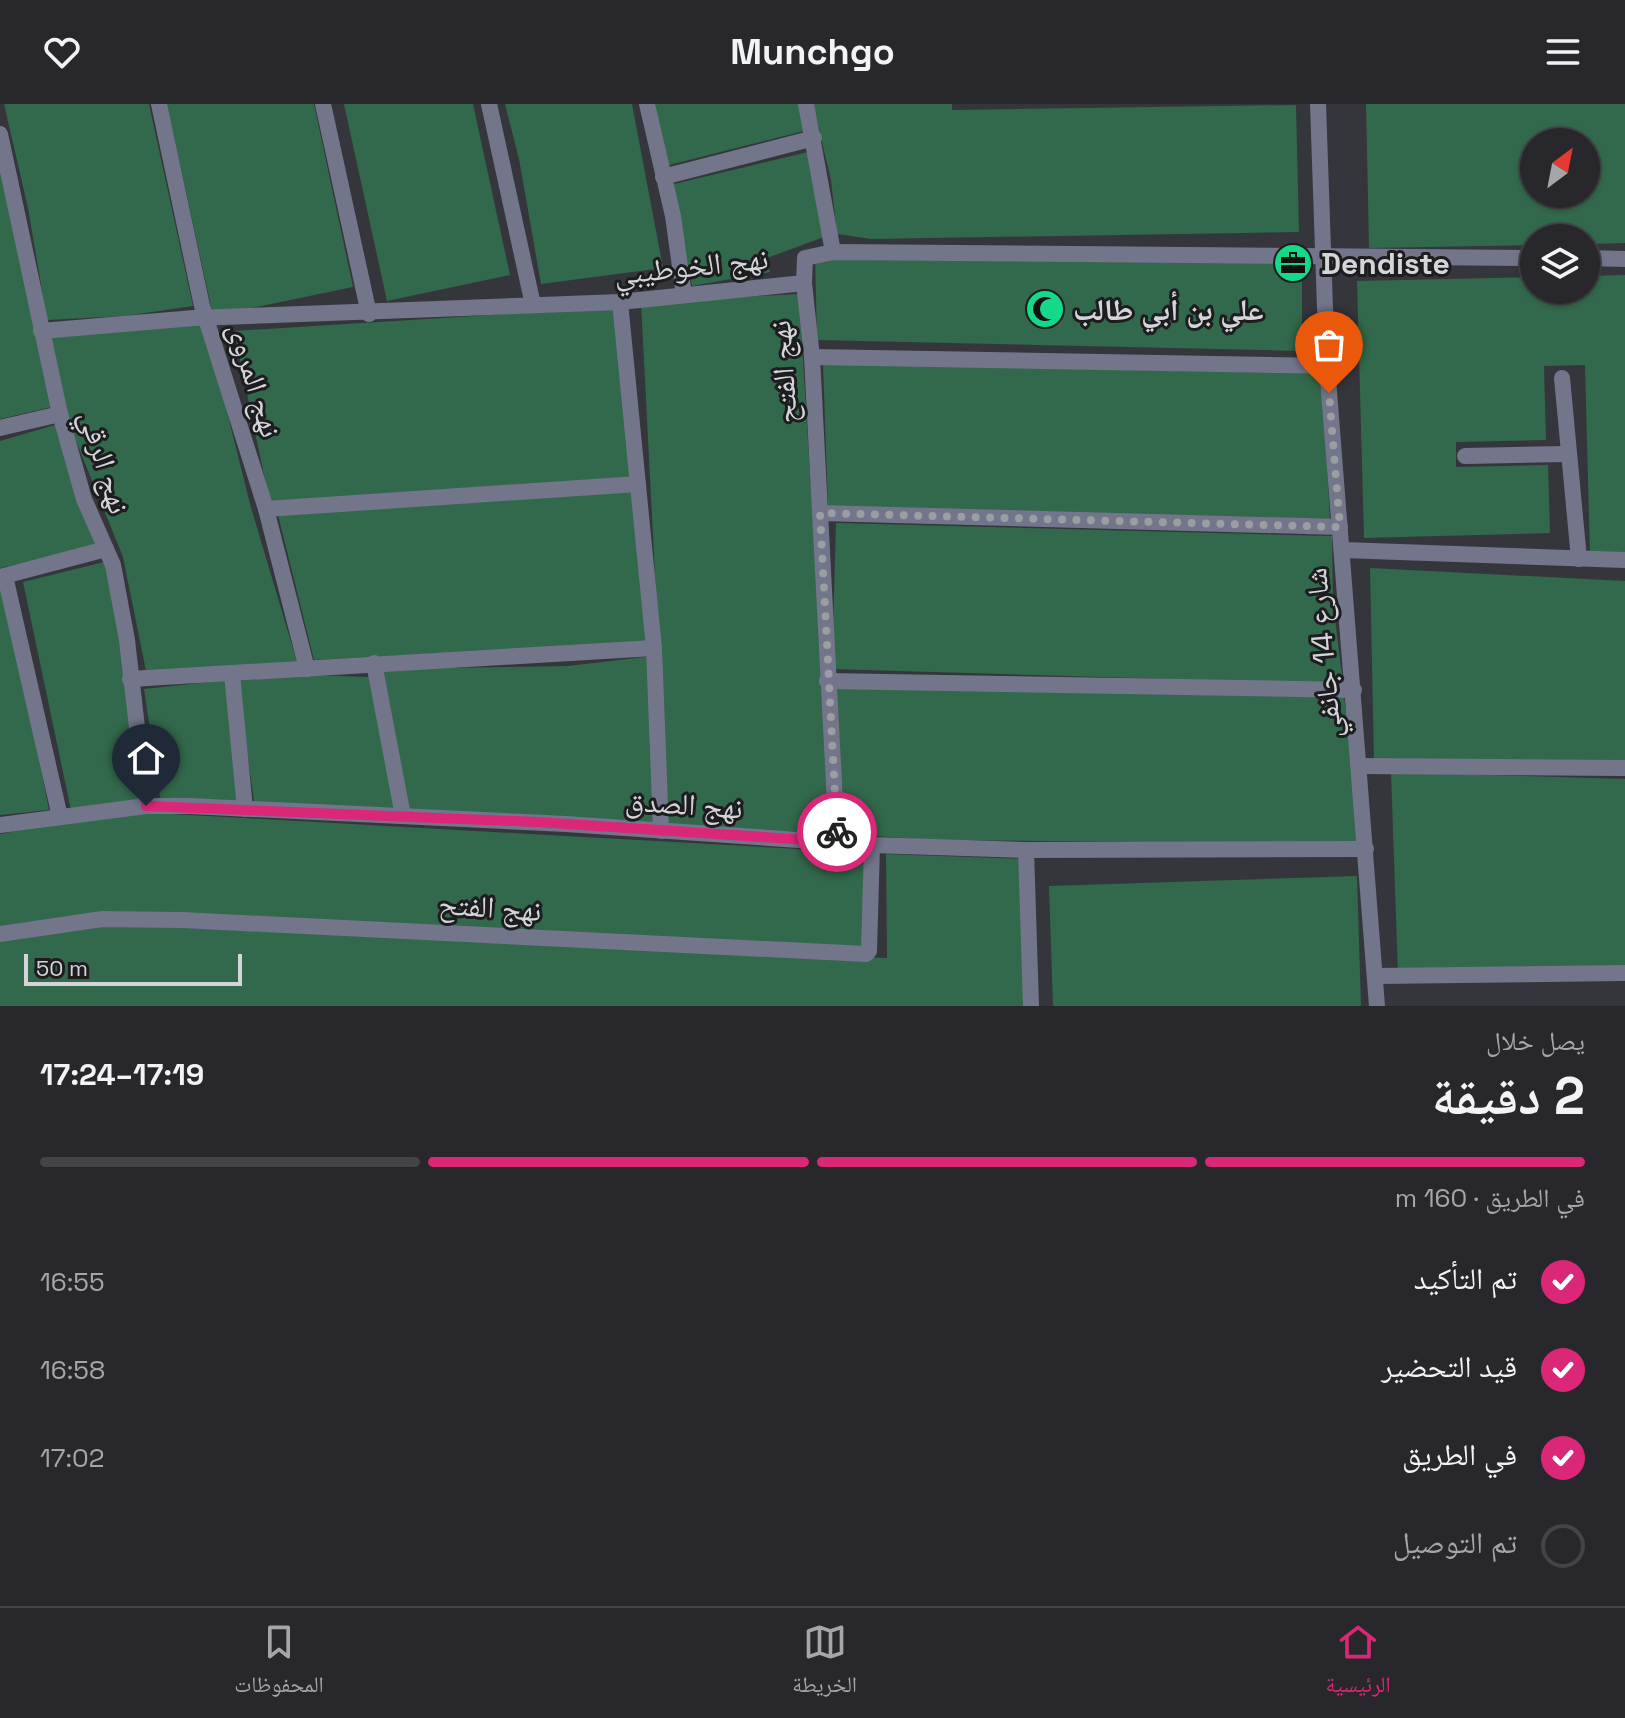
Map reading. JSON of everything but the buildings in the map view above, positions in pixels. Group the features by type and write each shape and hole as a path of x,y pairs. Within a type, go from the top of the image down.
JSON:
{"street":[{"name":"نهج المروى","path":"159,104 207,319 266,509 307,669"},
{"path":"323,104 369,314"},
{"path":"489,104 533,305"},
{"path":"647,104 684,295"},
{"path":"806,104 833,252 1520,258"},
{"name":"شارع 14 جانفي","path":"1318,104 1327,366 1377,1006"},
{"name":"نهج الرقي","path":"0,134 60,414 84,499 113,565 146,806"},
{"path":"663,177 814,138"},
{"name":"نهج الخوطيبي","path":"41,331 207,319 620,302 804,283 805,258 833,252"},
{"path":"1600,258 1625,259"},
{"name":"نهج الفتح","path":"804,283 812,357 837,842"},
{"path":"620,302 654,648 661,831"},
{"path":"812,357 1327,366"},
{"path":"1562,378 1579,559"},
{"path":"0,428 60,414"},
{"path":"1465,456 1568,454"},
{"path":"266,509 638,484"},
{"path":"820,513 1340,527"},
{"path":"60,817 3,577 106,549"},
{"path":"1343,550 1625,560"},
{"path":"130,679 654,648"},
{"path":"374,663 403,816"},
{"path":"232,674 245,809"},
{"path":"827,681 1354,690"},
{"path":"1360,766 1625,768"},
{"name":"نهج الصدق","path":"0,825 146,806 403,816 872,845 1026,850 1366,849"},
{"name":"نهج الفتح","path":"0,934 102,919 182,920 866,954 869,951 872,845"},
{"path":"1026,850 1031,1006"},
{"path":"1375,976 1625,973"}],"way so far":[{"path":"837,832 820,513 1340,527 1329,393"}],"place":[{"name":"Dendiste","path":"1293,263"},
{"name":"علي بن أبي طالب","path":"1045,309"}],"route":[{"path":"146,806 537,822 837,842 837,832"}]}
